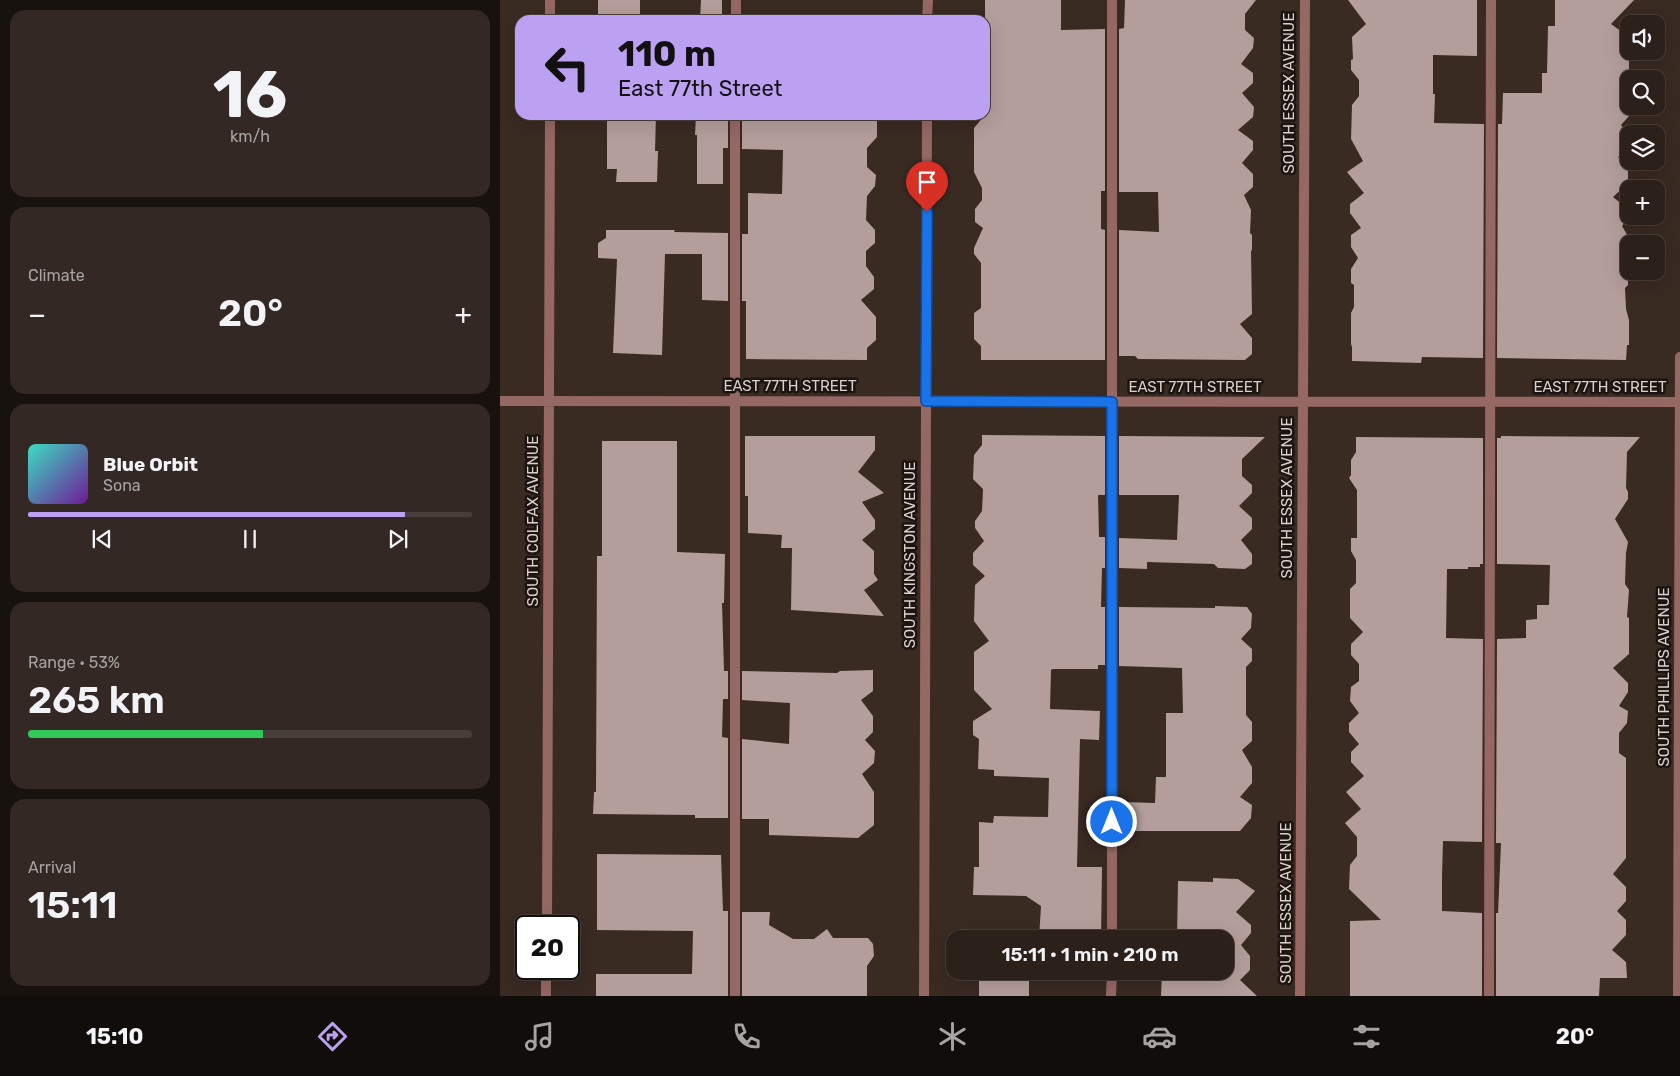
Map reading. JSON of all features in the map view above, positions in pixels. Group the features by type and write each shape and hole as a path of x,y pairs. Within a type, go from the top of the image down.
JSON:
{"street":[{"path":"550,0 550,15"},
{"path":"736,0 736,15"},
{"path":"927,15 928,0"},
{"path":"1112,0 1112,930"},
{"name":"SOUTH ESSEX AVENUE","path":"1300,996 1305,0"},
{"path":"1489,996 1491,0"},
{"name":"SOUTH COLFAX AVENUE","path":"546,915 550,120"},
{"path":"735,120 735,996"},
{"name":"SOUTH KINGSTON AVENUE","path":"924,996 927,120"},
{"name":"SOUTH PHILLIPS AVENUE","path":"1678,996 1680,358"},
{"name":"EAST 77TH STREET","path":"500,401 1680,402"},
{"path":"546,980 546,996"},
{"path":"1112,980 1112,996"}],"building":[{"path":"598,0 640,0 640,15 598,15"},
{"path":"701,0 722,0 722,15 700,15"},
{"path":"985,0 1061,0 1061,30 1105,29 1105,191 1101,191 1101,229 1105,230 1105,360 981,360 981,346 974,339 974,313 981,308 981,263 974,254 974,248 983,228 975,222 975,209 982,200 982,188 974,172 974,128 981,120 990,120 990,15 985,15"},
{"path":"1125,0 1256,0 1245,14 1245,30 1254,38 1253,48 1241,64 1253,73 1253,83 1242,93 1254,107 1253,117 1238,130 1253,141 1253,150 1242,163 1253,174 1253,187 1244,195 1251,210 1250,233 1252,235 1252,314 1240,324 1252,338 1252,354 1245,360 1138,359 1135,356 1119,356 1119,230 1159,232 1158,192 1119,192 1119,29 1124,28"},
{"path":"1348,0 1477,0 1477,56 1433,55 1433,94 1435,94 1434,123 1484,124 1483,358 1422,357 1421,363 1352,361 1351,313 1354,307 1354,285 1351,283 1351,269 1358,258 1351,247 1351,235 1361,228 1350,213 1350,204 1364,193 1347,172 1363,161 1351,139 1352,105 1359,96 1359,80 1351,70 1351,60 1353,59 1352,37 1366,24"},
{"path":"1555,0 1634,0 1611,24 1620,30 1620,60 1629,60 1629,70 1620,70 1620,115 1629,116 1620,125 1620,155 1618,157 1620,159 1620,170 1628,170 1628,180 1620,180 1620,190 1613,197 1620,203 1620,225 1623,225 1627,235 1620,235 1620,280 1628,280 1628,285 1625,288 1626,309 1629,320 1629,345 1627,345 1626,360 1497,358 1498,124 1502,124 1503,93 1542,93 1542,73 1547,73 1548,26 1555,26"},
{"path":"607,120 656,120 655,151 658,151 657,182 616,182 617,169 607,169"},
{"path":"696,120 728,120 728,148 723,148 723,184 697,184 697,135 695,135"},
{"path":"742,120 877,120 877,137 867,148 867,167 876,175 875,186 867,196 866,220 875,230 875,243 866,251 866,266 874,277 874,289 861,300 876,317 876,340 867,348 867,360 746,359 746,301 742,301 742,234 748,234 748,193 782,194 783,150 742,149"},
{"path":"606,230 675,230 674,232 728,233 728,301 702,300 702,254 665,254 662,355 613,353 617,259 598,258 598,243 606,238"},
{"path":"982,435 1105,436 1105,495 1098,495 1099,537 1105,537 1105,568 1102,568 1101,607 1105,607 1105,665 1098,665 1098,669 1051,670 1050,709 1100,711 1099,740 1080,739 1077,867 1102,867 1101,930 1040,930 1041,906 1026,896 973,895 974,867 979,867 979,822 993,823 994,816 1048,817 1049,778 994,776 994,770 978,769 979,739 973,735 973,721 992,709 974,690 974,652 989,641 974,621 975,585 985,576 973,565 973,553 984,541 975,528 975,521 982,511 983,489 973,479 974,455 982,445"},
{"path":"745,436 875,436 875,450 858,472 884,493 862,502 875,520 875,529 862,540 874,551 874,574 878,580 864,590 884,616 791,610 792,548 781,548 782,535 748,533 748,496 745,496"},
{"path":"1119,436 1265,437 1242,459 1242,476 1252,485 1252,493 1239,506 1252,518 1252,529 1241,540 1252,554 1252,564 1245,569 1218,568 1214,564 1147,562 1147,569 1119,568 1119,538 1177,540 1179,495 1119,495"},
{"path":"1501,436 1640,437 1627,452 1626,488 1628,499 1615,519 1628,542 1625,584 1629,590 1627,617 1629,618 1629,654 1613,668 1628,683 1628,692 1619,706 1628,711 1627,723 1619,733 1619,753 1626,758 1626,858 1613,874 1626,887 1626,901 1617,911 1626,920 1626,935 1612,950 1626,962 1627,978 1600,978 1599,996 1496,996 1496,913 1498,913 1501,843 1496,843 1497,639 1526,638 1526,620 1537,619 1537,605 1549,605 1550,565 1497,564 1497,438 1501,438"},
{"path":"1356,437 1483,438 1483,564 1480,564 1480,567 1468,567 1468,569 1447,569 1446,638 1483,639 1482,842 1443,841 1442,876 1442,911 1482,913 1482,996 1350,996 1350,921 1381,920 1349,889 1350,865 1357,856 1357,837 1345,823 1361,809 1346,792 1364,776 1351,762 1351,752 1359,744 1349,732 1349,723 1359,713 1350,701 1351,687 1359,681 1359,664 1351,655 1351,644 1363,632 1350,618 1350,589 1356,583 1356,560 1351,551 1351,538 1357,538 1357,490 1349,478 1351,475 1351,460 1356,452"},
{"path":"602,441 677,441 677,552 725,554 724,603 722,603 724,671 728,671 728,699 723,699 722,737 728,738 728,818 695,818 695,815 593,814 594,792 596,792 597,556 602,556"},
{"path":"1215,606 1247,607 1252,614 1251,628 1241,639 1252,649 1252,661 1246,667 1246,715 1252,722 1252,741 1242,750 1252,767 1252,783 1240,797 1252,805 1251,818 1240,831 1123,831 1124,802 1155,803 1156,777 1166,777 1166,713 1183,713 1182,668 1119,666 1119,607 1215,608"},
{"path":"873,670 873,691 861,700 873,716 873,732 865,740 875,751 874,763 862,774 874,792 874,825 858,838 769,835 769,819 742,819 742,739 789,744 790,703 742,700 742,671 837,673 840,671"},
{"path":"597,854 721,855 723,911 728,911 728,996 596,996 596,974 692,974 693,931 597,930"},
{"path":"1213,878 1238,879 1255,891 1236,912 1251,925 1251,933 1241,945 1250,956 1250,970 1240,980 1257,996 1161,996 1162,980 1234,980 1234,930 1177,930 1178,881 1213,882"},
{"path":"742,912 770,912 769,925 793,939 814,939 827,929 833,938 868,938 873,944 874,956 867,966 867,996 742,996"},
{"path":"979,980 1029,980 1029,996 979,996"}],"route":[{"path":"927,212 926,401 1112,402 1112,822"}]}
